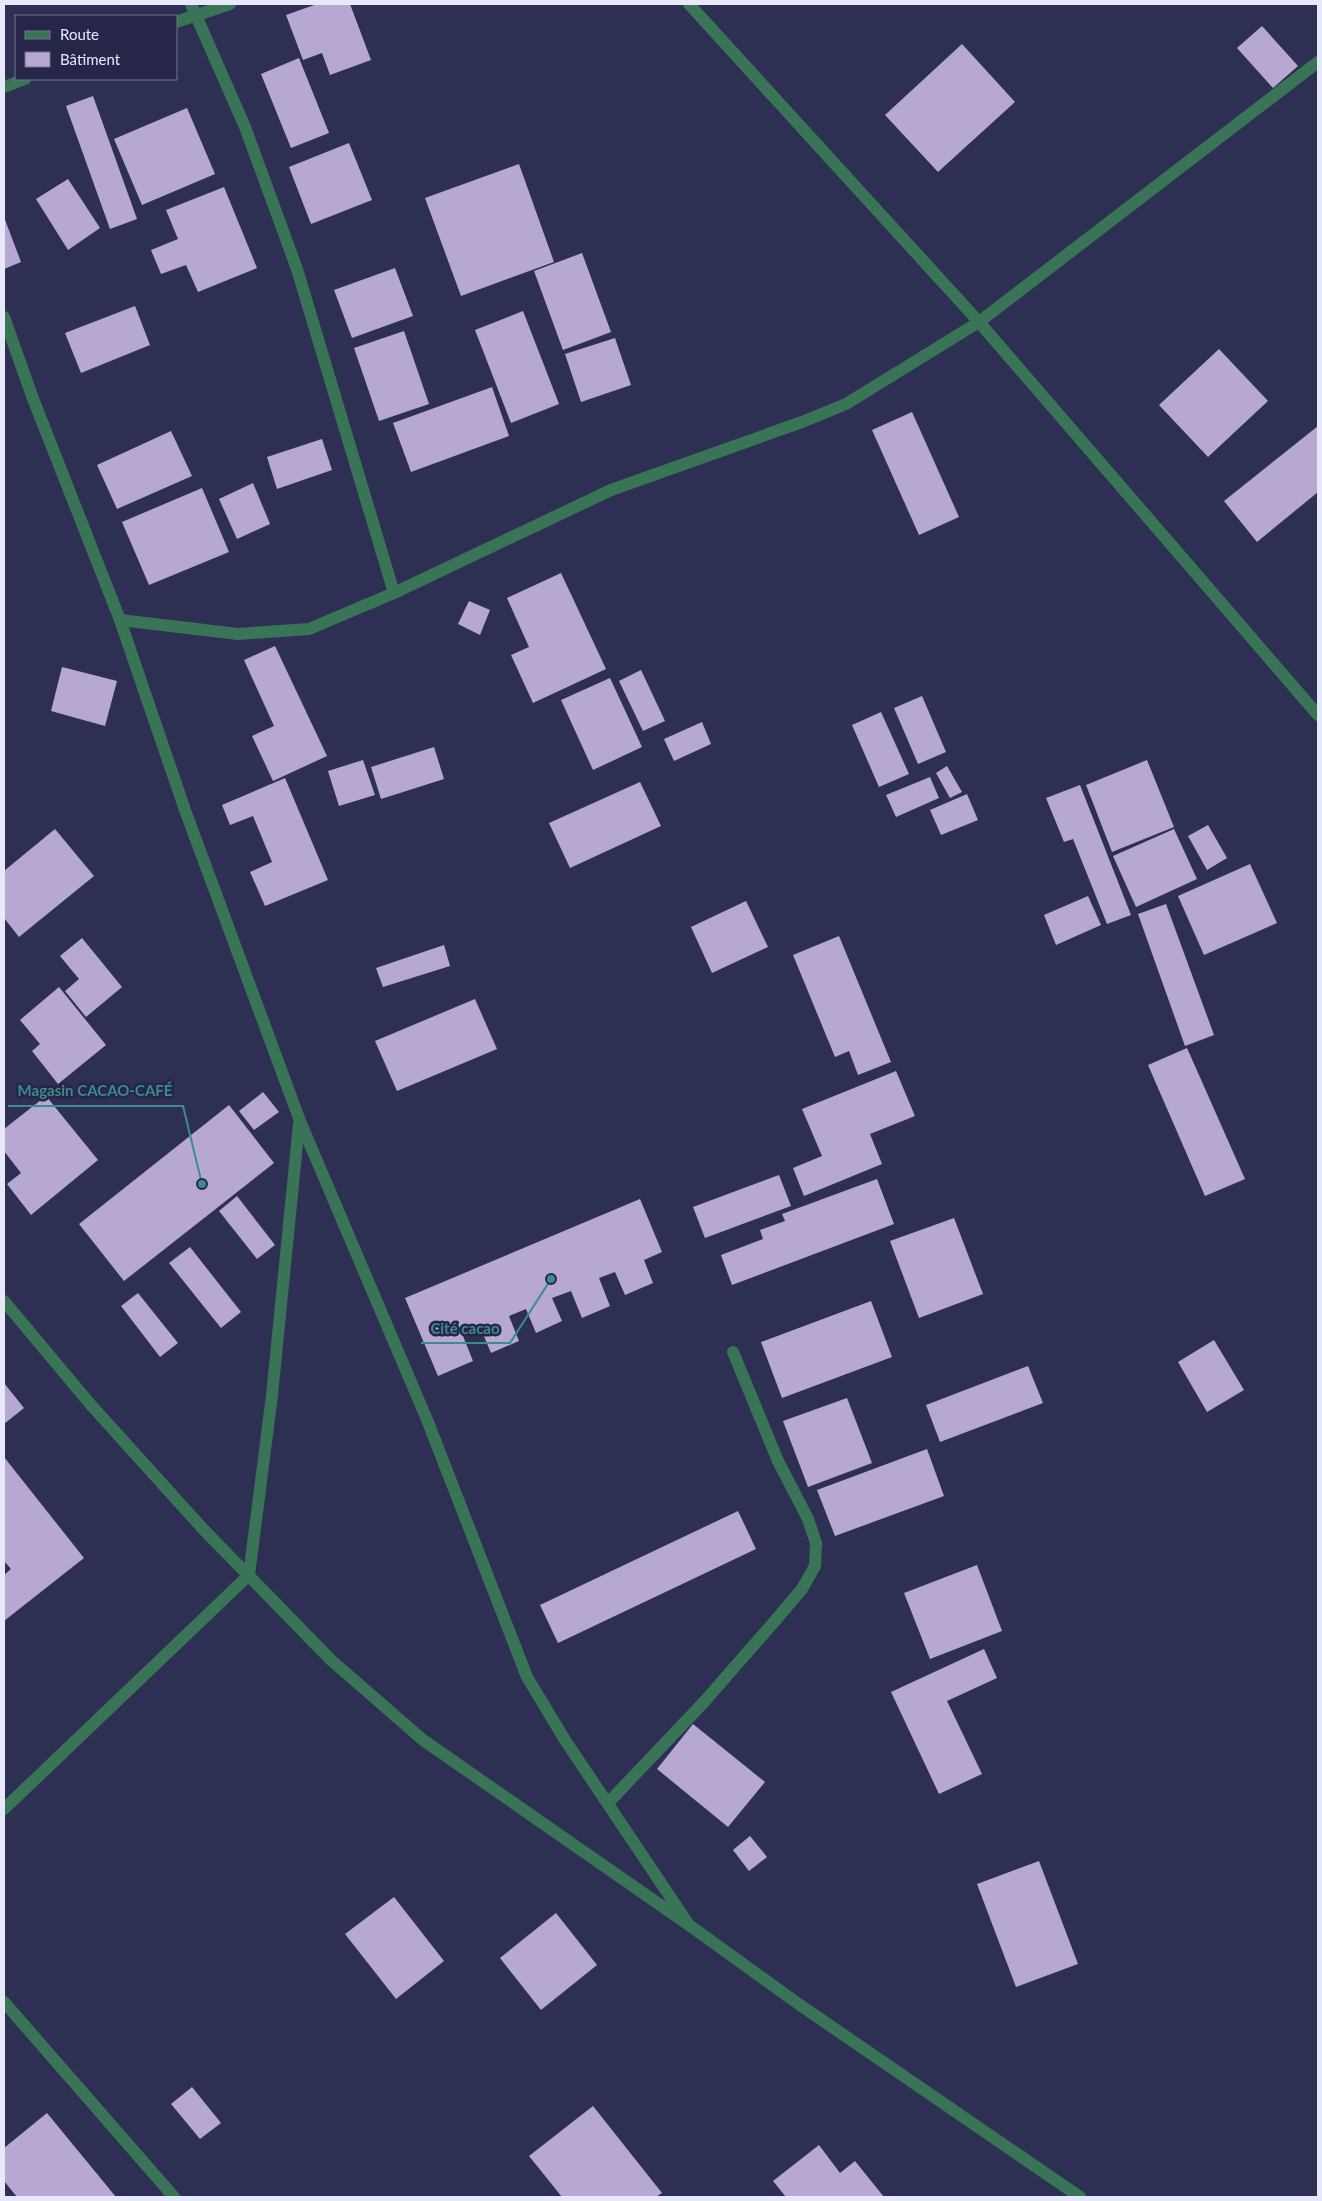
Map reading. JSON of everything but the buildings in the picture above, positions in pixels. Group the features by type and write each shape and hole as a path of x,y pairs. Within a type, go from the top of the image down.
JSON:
{"street":[{"path":"178,20 193,9 230,4"},
{"path":"689,4 979,322 1318,715"},
{"path":"193,9 245,127 297,269 394,593"},
{"path":"120,620 238,634 309,630 394,593 611,490 802,422 846,404 979,322 1318,62"},
{"path":"4,87 22,80"},
{"path":"4,318 32,396 120,620 185,810 300,1121 428,1422 527,1676 565,1740 688,1925"},
{"path":"4,1809 249,1575 272,1394 300,1121"},
{"path":"4,1302 91,1405 204,1530 330,1660 423,1740 800,2005 1080,2197"},
{"path":"608,1803 704,1702 802,1590 814,1566 816,1543 808,1519 778,1461 733,1352"},
{"path":"4,2002 174,2197"}],"place":[{"name":"Magasin CACAO-CAFÉ","path":"202,1184"},
{"name":"Cité cacao","path":"551,1279"}]}
